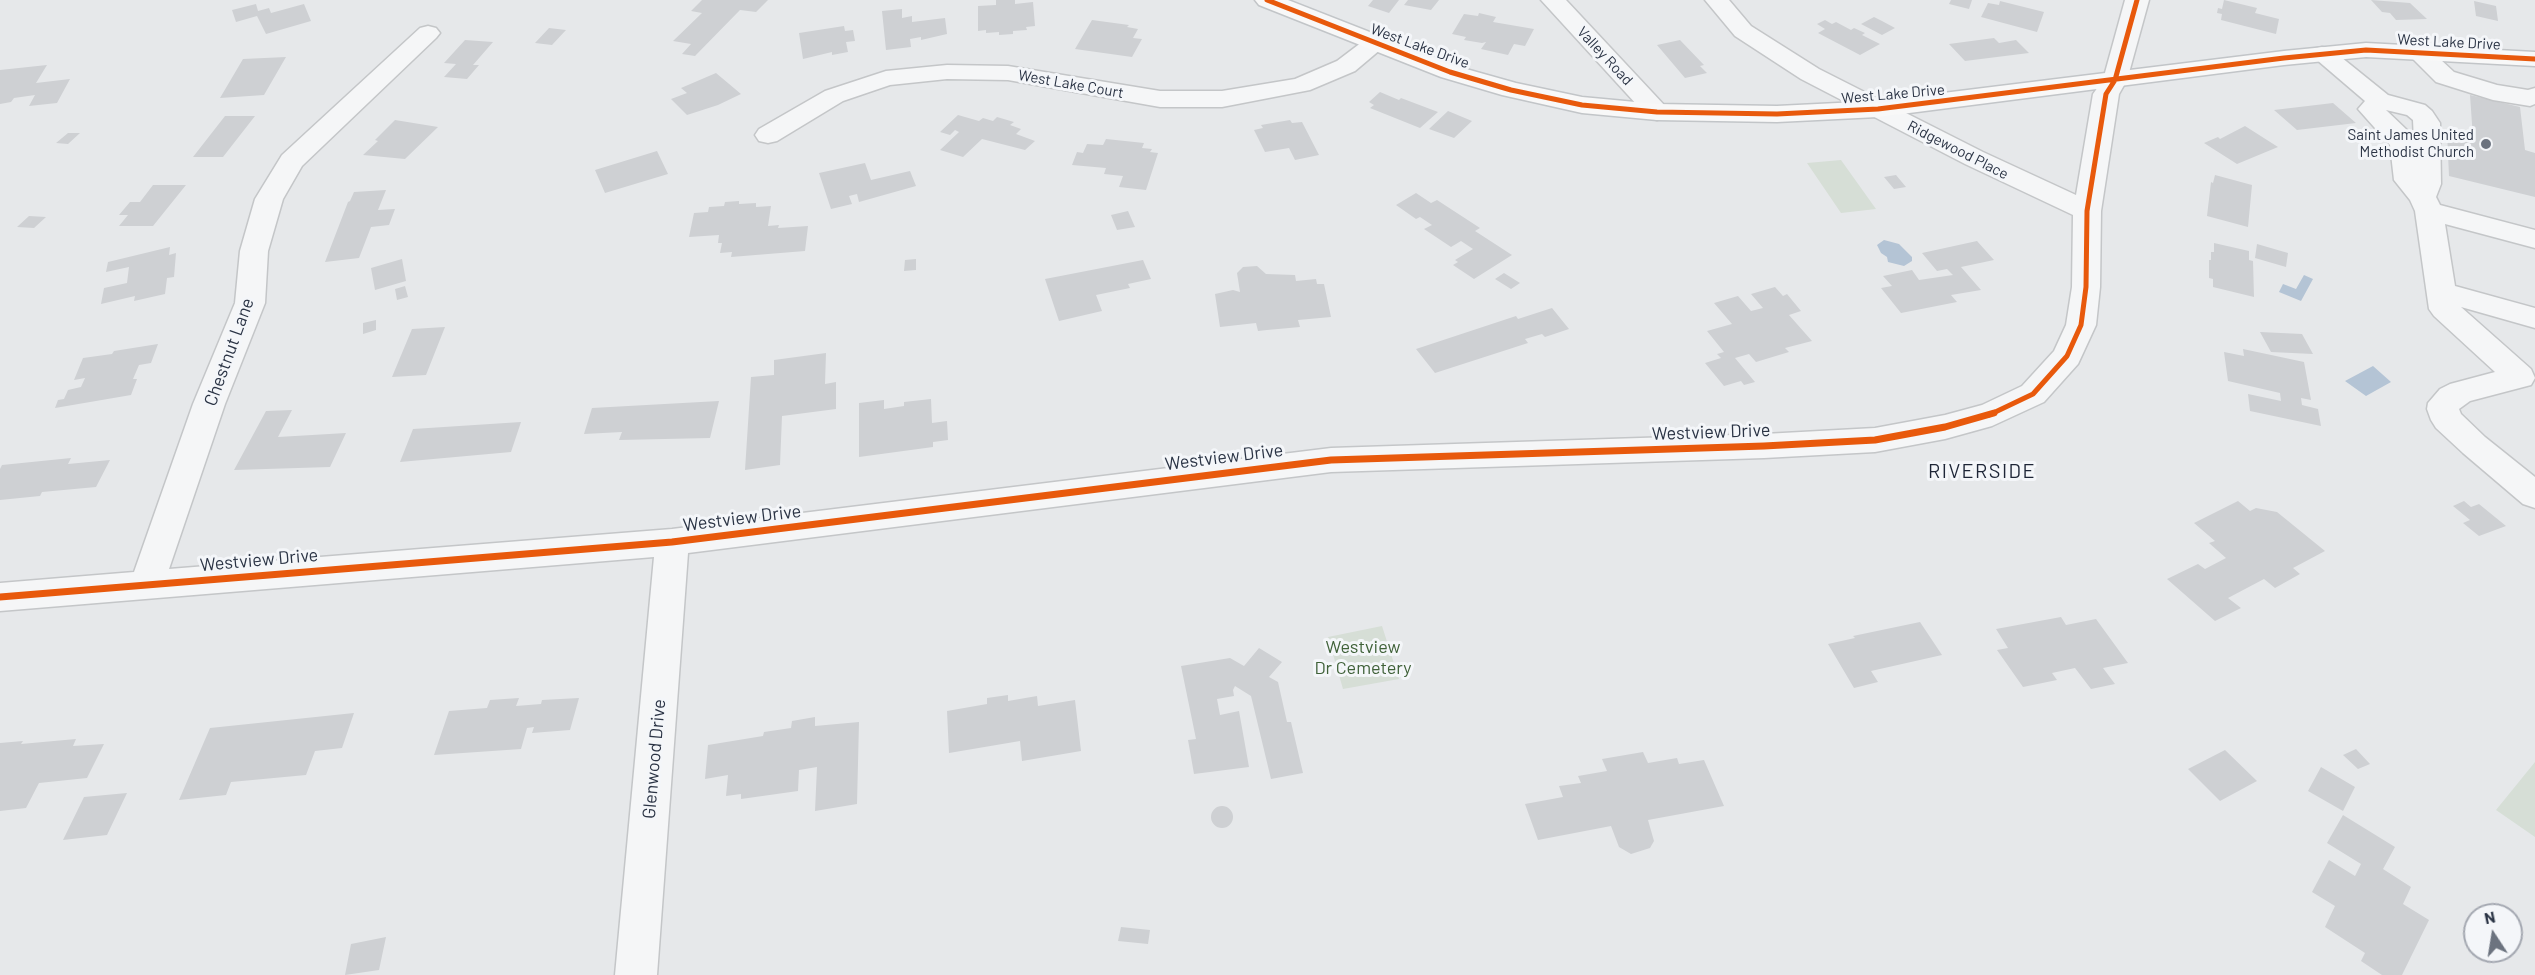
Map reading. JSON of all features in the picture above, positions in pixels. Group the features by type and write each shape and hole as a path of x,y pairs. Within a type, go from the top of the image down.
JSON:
{"main road":[{"name":"West Lake Drive","path":"1268,0 1450,72 1511,90 1582,105 1657,112 1777,114 1878,109 2366,50 2417,51 2535,60"}],"street":[{"name":"Valley Road","path":"1553,0 1657,112"},
{"name":"Ridgewood Place","path":"1717,0 1743,31 1810,74 1974,159 2087,211"},
{"name":"Westview Drive","path":"0,597 672,542 1331,460 1875,440 1945,427 1992,414 2033,394 2067,356 2081,325 2086,287 2087,211 2106,94 2115,80 2137,0"},
{"name":"Chestnut Lane","path":"147,584 209,404 250,303 254,251 268,199 291,161 428,33"},
{"name":"West Lake Court","path":"768,135 834,96 886,78 946,72 1008,73 1160,99 1222,99 1302,85 1346,66 1375,44"},
{"path":"2417,51 2445,77 2493,92 2530,98 2535,96"},
{"path":"2322,54 2379,100 2371,109 2399,137 2403,145 2407,180 2425,204 2444,309 2520,376 2461,392 2451,397 2444,403 2443,409 2447,420 2535,495"},
{"path":"2425,204 2535,239"},
{"path":"2440,292 2535,318"},
{"name":"Glenwood Drive","path":"636,975 672,542"}],"green space":[{"path":"1841,160 1876,209 1841,213 1807,163"},
{"name":"Westview Dr Cemetery","path":"1382,626 1399,679 1343,689 1328,637"},
{"path":"2535,762 2535,837 2496,810"}],"water":[{"path":"1884,240 1899,244 1912,257 1912,261 1904,266 1888,262 1887,257 1881,253 1877,245"},
{"path":"2304,275 2313,279 2301,301 2279,292 2283,284 2296,289"},
{"path":"2373,366 2391,382 2366,396 2345,381"}],"building":[{"path":"702,0 768,0 756,12 740,10 695,56 682,54 691,44 673,41 702,13 691,11"},
{"path":"996,0 1015,0 1015,4 1033,2 1035,26 1026,27 1027,30 1013,31 1013,34 999,35 999,32 978,31 978,6 996,5"},
{"path":"1373,0 1399,0 1389,13 1368,6"},
{"path":"1408,0 1439,0 1431,10 1404,5"},
{"path":"1951,0 1972,0 1969,9 1949,4"},
{"path":"2224,0 2257,8 2255,13 2279,19 2276,34 2221,20 2222,14 2217,13 2218,8 2222,9"},
{"path":"2371,0 2410,3 2427,19 2396,20 2390,13 2382,12"},
{"path":"2000,1 2044,12 2037,32 1981,17 1988,3 1999,5"},
{"path":"2474,1 2496,6 2498,21 2476,16"},
{"path":"256,4 258,11 269,8 271,13 304,4 311,21 266,34 257,16 236,22 232,10"},
{"path":"902,9 902,18 912,16 912,22 945,18 947,34 921,40 921,37 910,39 911,47 886,50 882,11"},
{"path":"1479,13 1496,17 1493,22 1534,29 1525,46 1514,44 1508,55 1481,49 1486,42 1464,40 1466,37 1452,34 1464,14 1478,16"},
{"path":"1874,17 1895,28 1882,35 1861,24"},
{"path":"1092,20 1129,25 1127,27 1138,29 1133,38 1142,39 1132,57 1075,49"},
{"path":"1825,20 1832,24 1836,22 1851,30 1854,28 1880,44 1860,55 1818,33 1825,29 1817,24"},
{"path":"844,26 845,31 853,30 855,41 846,42 848,52 832,55 832,52 803,59 799,33"},
{"path":"549,28 566,30 552,45 535,43"},
{"path":"1994,38 1999,43 2016,40 2029,53 1965,61 1949,44"},
{"path":"465,40 493,42 473,65 479,65 467,79 444,77 456,64 444,63"},
{"path":"1680,40 1704,65 1700,66 1707,73 1685,78 1657,45"},
{"path":"286,57 264,95 220,98 243,59"},
{"path":"47,65 36,83 70,79 57,103 29,106 35,95 14,98 11,102 0,104 0,70"},
{"path":"716,73 741,94 718,105 687,115 671,99 687,93 681,88"},
{"path":"1380,92 1438,112 1420,128 1370,108 1374,105 1369,102"},
{"name":"Saint James United Methodist Church","path":"2470,95 2520,107 2525,150 2535,153 2535,197 2449,176 2447,132 2473,138"},
{"path":"2333,103 2356,123 2297,130 2274,110"},
{"path":"1448,111 1472,121 1454,138 1429,129"},
{"path":"958,115 979,121 983,118 993,121 997,117 1014,122 1010,125 1021,129 1016,134 1035,141 1025,150 982,139 963,157 940,150 959,132 955,130 950,135 940,132"},
{"path":"225,116 255,116 223,157 193,157"},
{"path":"395,120 438,127 405,159 363,155 378,141 375,140"},
{"path":"1290,120 1292,123 1302,122 1319,155 1295,160 1289,148 1265,152 1254,130 1263,128 1261,125"},
{"path":"2245,126 2278,147 2237,164 2204,143 2218,137 2220,139"},
{"path":"68,133 80,133 68,144 56,143"},
{"path":"1106,139 1144,143 1142,148 1152,149 1150,152 1158,153 1146,190 1119,187 1123,176 1104,174 1106,168 1072,165 1077,152 1083,153 1087,144 1103,145"},
{"path":"657,151 668,174 605,193 595,170"},
{"path":"865,163 871,180 910,171 916,186 859,202 857,194 849,196 852,204 831,209 819,173"},
{"path":"1896,175 1906,187 1894,189 1884,177"},
{"path":"2215,175 2252,185 2248,227 2207,216 2211,182 2213,183"},
{"path":"153,185 186,185 153,226 119,226 128,215 119,215 130,202 140,202"},
{"path":"386,190 378,210 395,209 389,225 371,227 359,258 325,262 354,192"},
{"path":"1416,193 1431,203 1437,200 1480,228 1475,231 1512,255 1474,279 1453,265 1458,262 1455,260 1473,249 1461,241 1451,247 1424,229 1432,225 1420,217 1416,219 1396,205"},
{"path":"739,201 739,204 756,203 756,207 771,206 768,226 779,225 778,228 808,226 805,251 731,257 732,252 720,253 722,243 718,243 719,235 689,237 694,213 708,212 709,207 724,206 725,202"},
{"path":"1128,211 1135,227 1117,230 1111,215"},
{"path":"29,216 46,217 34,228 17,227"},
{"path":"1977,241 1994,260 1961,267 1981,290 1951,295 1957,302 1901,313 1881,288 1892,286 1883,276 1912,270 1919,280 1953,275 1947,269 1937,271 1922,253"},
{"path":"2214,243 2249,251 2249,260 2253,261 2254,297 2213,287 2213,279 2209,278 2209,260 2211,260 2211,252 2214,252"},
{"path":"2257,244 2288,253 2286,267 2255,258"},
{"path":"170,247 169,255 176,253 174,277 167,278 165,294 134,301 135,296 101,304 104,288 127,283 129,267 106,272 108,262"},
{"path":"402,259 406,281 375,290 371,268"},
{"path":"916,259 916,270 904,271 905,260"},
{"path":"1143,260 1151,279 1128,284 1130,288 1096,295 1102,311 1059,321 1045,279"},
{"path":"1257,266 1266,274 1295,275 1296,281 1316,279 1317,284 1324,284 1331,317 1298,320 1300,327 1258,331 1256,323 1220,327 1215,294 1233,290 1240,292 1237,273 1243,267"},
{"path":"1504,273 1520,283 1511,289 1495,279"},
{"path":"405,286 408,297 397,300 395,289"},
{"path":"1775,287 1783,296 1787,294 1801,311 1789,315 1812,341 1785,348 1789,352 1756,362 1749,354 1735,358 1755,382 1744,385 1741,381 1724,386 1705,363 1721,358 1717,354 1724,352 1707,331 1732,324 1714,303 1738,296 1751,311 1763,308 1751,294"},
{"path":"1552,308 1569,329 1545,337 1542,334 1525,339 1528,343 1435,373 1416,349 1516,316 1518,319"},
{"path":"376,320 376,330 363,334 363,323"},
{"path":"445,327 426,375 392,377 412,329"},
{"path":"2260,332 2302,334 2313,354 2271,352"},
{"path":"158,344 151,363 139,365 133,379 137,379 131,395 55,408 58,400 64,399 68,390 81,387 85,378 74,380 83,358"},
{"path":"2243,349 2304,362 2311,400 2301,398 2302,405 2318,409 2321,426 2250,411 2248,394 2281,401 2280,393 2228,381 2224,352 2244,356"},
{"path":"826,353 825,384 836,382 836,409 782,416 780,465 745,470 751,377 774,375 774,360"},
{"path":"931,399 932,423 947,421 948,440 933,442 933,447 859,457 859,403 884,400 884,409 904,406 904,402"},
{"path":"719,401 710,438 619,440 622,432 584,434 592,408"},
{"path":"292,410 278,437 346,433 330,467 234,470 266,411"},
{"path":"521,422 511,452 400,462 413,429"},
{"path":"71,458 68,464 110,460 96,487 42,492 40,496 0,500 2,465"},
{"path":"2238,501 2250,511 2256,508 2277,512 2325,551 2293,568 2300,574 2275,588 2264,579 2228,598 2241,608 2215,621 2167,579 2198,564 2205,569 2226,558 2209,543 2215,541 2194,523"},
{"path":"2464,501 2471,507 2479,504 2506,526 2479,536 2463,523 2470,520 2453,506"},
{"path":"2061,617 2066,625 2096,619 2128,663 2103,668 2115,684 2091,689 2075,668 2052,673 2057,680 2023,687 1997,650 2008,648 1996,629"},
{"path":"1920,622 1942,655 1871,671 1878,682 1854,688 1828,644 1855,638 1853,636"},
{"path":"1259,648 1282,662 1269,677 1278,682 1287,722 1291,722 1303,773 1271,779 1251,696 1235,686 1234,696 1217,699 1220,715 1239,711 1249,767 1194,774 1188,740 1196,739 1181,666 1230,658 1244,666"},
{"path":"1008,695 1008,701 1037,696 1038,706 1075,700 1081,751 1022,761 1020,741 949,753 947,711 987,704 987,698"},
{"path":"519,698 516,706 541,704 542,700 579,698 570,730 532,733 534,727 527,728 521,749 434,755 449,711 487,708 490,700"},
{"path":"354,713 342,748 315,751 306,775 231,782 226,795 179,800 210,728"},
{"path":"815,717 815,726 859,722 857,804 815,811 817,767 799,770 798,791 741,799 741,794 726,796 728,775 705,779 708,745 763,736 764,732 791,728 792,721"},
{"path":"76,739 73,746 104,744 87,778 39,783 26,808 0,811 0,743 23,741 21,744"},
{"path":"2356,749 2370,764 2358,769 2343,755"},
{"path":"2225,750 2257,781 2220,801 2188,769"},
{"path":"1643,752 1648,763 1677,758 1679,764 1704,760 1724,806 1648,820 1654,841 1650,848 1631,854 1619,847 1611,826 1538,840 1525,804 1563,797 1559,786 1581,783 1578,776 1607,771 1602,759"},
{"path":"2321,767 2355,787 2343,811 2308,791"},
{"path":"127,793 107,835 63,840 84,797"},
{"path":"1222,806 1230,809 1233,817 1230,825 1222,828 1214,825 1211,817 1214,809"},
{"path":"2343,815 2395,847 2383,869 2411,887 2403,904 2429,920 2402,975 2382,975 2361,961 2365,953 2325,927 2335,906 2312,892 2329,860 2355,876 2361,864 2327,843"},
{"path":"1121,927 1150,930 1148,944 1118,941"},
{"path":"386,937 379,970 345,975 351,944"}],"cycle path":[{"path":"1267,0 1450,72 1511,90 1582,105 1657,112 1777,114 1878,109 2284,58 2366,50 2535,59"},
{"path":"0,597 672,542 1331,460 1764,446 1875,440 1945,427 1992,414 2033,394 2067,356 2081,325 2086,287 2087,211 2106,94 2115,80 2137,0"}],"place":[{"name":"Saint James United Methodist Church","path":"2486,144"}],"district":[{"name":"RIVERSIDE","path":"1982,471"}]}
